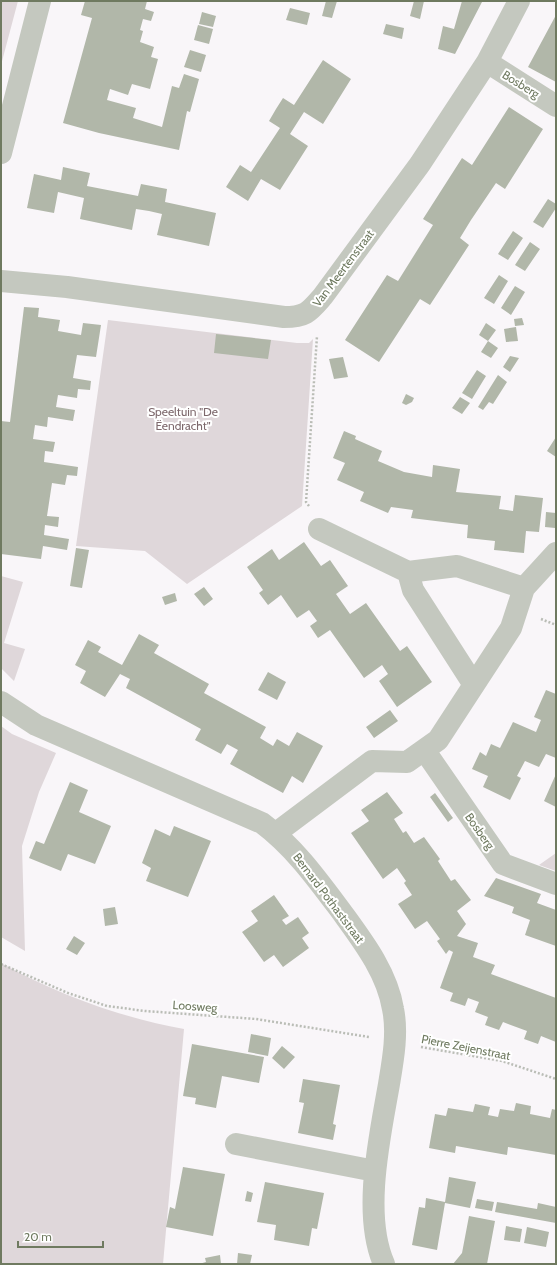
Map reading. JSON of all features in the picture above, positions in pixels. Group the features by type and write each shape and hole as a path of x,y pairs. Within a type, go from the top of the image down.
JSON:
{"street":[{"name":"Van Meertenstraat","path":"1,281 67,287 284,317 298,317 308,314 323,296 420,164 487,62 519,1"},
{"path":"1,153 40,2"},
{"name":"Bosberg","path":"487,62 556,106"},
{"path":"319,529 408,572 457,566 524,588"},
{"path":"276,833 372,761 407,762 425,751 438,740 511,628 524,588 556,552"},
{"path":"408,572 413,590 474,685"},
{"name":"Bernard Pothaststraat","path":"1,702 36,725 250,816 276,833 319,881 370,952 389,992 393,1008 394,1042 375,1171 374,1207 377,1241 384,1264"},
{"name":"Bosberg","path":"425,751 503,864 556,884"},
{"path":"236,1144 375,1171"}],"path":[{"path":"308,314 317,336 306,502 319,529"},
{"name":"Loosweg","path":"1,964 68,993 107,1006 145,1011 256,1019 337,1031 394,1042"},
{"name":"Pierre Zeijenstraat","path":"394,1042 502,1061 556,1079"}],"green space":[{"path":"1,1 18,1 1,65"},
{"name":"Speeltuin \"De Ëendracht\"","path":"108,320 297,343 309,343 313,339 302,506 187,584 145,551 76,546"},
{"path":"1,576 23,582 4,643 25,649 14,681 1,668"},
{"path":"1,726 12,734 56,753 39,792 22,846 25,951 1,937"},
{"path":"556,853 556,871 539,865"},
{"path":"1,963 23,975 90,1004 136,1018 184,1029 163,1264 1,1264"}],"building":[{"path":"85,1 147,1 145,9 154,12 151,21 143,19 140,30 143,31 140,42 154,47 151,57 158,59 150,89 132,84 128,95 110,89 107,100 136,108 133,118 162,127 172,86 179,88 184,74 199,79 190,112 187,111 179,150 99,133 63,123 92,18 81,15"},
{"path":"326,1 337,1 332,18 322,16"},
{"path":"414,1 424,1 420,19 410,16"},
{"path":"462,1 482,2 455,54 438,49 443,26 454,29"},
{"path":"290,8 310,13 307,25 286,20"},
{"path":"202,12 216,16 213,27 199,24"},
{"path":"556,15 556,82 528,67"},
{"path":"386,24 404,28 402,39 383,34"},
{"path":"198,25 213,29 209,44 194,40"},
{"path":"190,50 206,55 201,72 184,67"},
{"path":"323,60 351,79 323,124 304,112 290,134 308,146 280,190 261,179 248,201 226,187 240,165 251,172 280,128 269,121 283,98 294,105"},
{"path":"509,107 543,129 505,189 496,183 471,220 460,238 469,245 430,305 420,299 379,362 345,340 387,275 398,281 433,225 423,219 462,158 472,165"},
{"path":"63,167 90,173 87,186 138,196 141,184 167,189 165,202 216,213 209,246 157,235 162,214 149,211 136,209 132,230 80,219 84,198 58,192 54,213 27,208 34,174 61,180"},
{"path":"548,199 556,204 556,208 543,228 533,222"},
{"path":"513,231 523,238 508,260 498,254"},
{"path":"530,242 540,249 525,271 515,265"},
{"path":"499,275 508,281 494,304 484,298"},
{"path":"515,286 525,292 511,315 501,308"},
{"path":"24,307 39,308 38,317 60,320 58,331 81,335 83,323 101,325 96,357 77,355 73,378 91,381 90,390 78,389 77,398 58,395 56,407 75,410 73,421 48,417 47,427 35,425 33,439 55,442 53,452 45,451 44,462 78,467 77,476 67,475 65,485 52,483 47,516 59,517 58,527 45,525 44,535 69,539 67,550 43,546 41,559 1,554 1,421 10,422"},
{"path":"522,318 524,325 515,326 514,319"},
{"path":"486,323 496,330 488,341 479,335"},
{"path":"516,327 518,341 506,342 504,329"},
{"path":"216,334 271,340 268,359 214,353"},
{"path":"488,341 498,348 491,358 481,352"},
{"path":"510,356 519,358 510,372 503,367"},
{"path":"343,357 348,377 334,379 329,359"},
{"path":"477,370 486,376 472,399 462,393"},
{"path":"498,375 507,382 493,404 489,402 483,410 478,407"},
{"path":"406,394 414,398 412,402 406,405 402,403"},
{"path":"460,397 470,403 462,414 452,408"},
{"path":"344,431 356,436 355,439 382,451 378,461 404,472 432,477 433,465 460,469 456,492 501,496 499,509 513,511 515,495 543,498 539,532 526,531 524,553 494,550 495,541 467,538 468,525 411,518 413,510 391,507 388,513 360,501 364,492 337,480 345,463 333,458"},
{"path":"556,437 556,457 547,451"},
{"path":"546,512 556,513 555,528 545,527"},
{"path":"304,542 321,566 330,560 348,586 336,594 350,614 366,603 400,651 407,646 432,682 397,707 379,681 388,674 382,665 364,678 330,630 318,638 310,626 317,621 309,610 297,618 281,595 268,605 259,593 263,590 247,567 272,549 279,560"},
{"path":"76,548 89,550 82,588 70,586"},
{"path":"204,587 213,599 204,606 194,594"},
{"path":"175,593 177,601 165,605 162,597"},
{"path":"139,634 159,645 154,653 209,684 204,693 266,727 260,738 273,746 277,739 289,746 297,732 323,746 303,783 292,776 283,793 230,764 238,750 227,744 221,754 195,740 201,729 126,688 130,679 120,674 105,697 80,683 86,671 75,665 88,640 101,647 98,652 122,665"},
{"path":"268,672 286,682 277,700 258,690"},
{"path":"546,690 556,694 556,758 546,754 539,767 525,761 517,776 521,778 510,800 483,787 488,776 472,769 480,752 486,756 491,744 500,748 513,722 536,732 541,720 534,717"},
{"path":"390,710 398,721 374,738 366,727"},
{"path":"556,774 556,807 544,801"},
{"path":"70,782 88,790 79,812 111,826 95,864 68,854 61,871 29,858 36,841 44,844"},
{"path":"387,792 403,813 394,819 403,833 406,831 414,843 424,837 440,859 438,861 451,881 455,879 471,900 457,911 466,924 457,936 478,943 473,957 495,965 491,974 556,998 556,1042 541,1036 538,1044 524,1039 527,1031 503,1022 499,1030 485,1025 488,1017 475,1012 479,1002 468,998 465,1006 450,1001 453,993 440,988 453,952 449,950 446,954 437,941 440,939 427,921 415,929 398,904 412,895 404,883 406,881 397,868 383,879 351,833 369,821 361,810"},
{"path":"435,793 453,818 448,822 430,797"},
{"path":"174,826 211,841 188,897 146,881 151,868 142,863 155,829 170,836"},
{"path":"496,878 541,894 537,903 556,910 556,946 525,935 530,920 512,913 514,907 484,896"},
{"path":"274,895 289,916 282,920 286,925 298,917 309,933 302,938 309,948 283,967 274,955 264,962 242,932 258,921 251,911"},
{"path":"115,907 118,924 105,926 103,909"},
{"path":"74,936 85,943 77,955 66,949"},
{"path":"251,1034 271,1038 268,1056 248,1052"},
{"path":"192,1044 264,1057 259,1083 222,1076 216,1108 195,1104 196,1098 183,1096"},
{"path":"282,1046 295,1057 284,1069 272,1058"},
{"path":"303,1079 340,1085 333,1124 336,1125 333,1140 298,1133 304,1103 299,1102"},
{"path":"516,1103 531,1106 530,1114 550,1118 552,1109 556,1110 556,1155 508,1147 507,1155 456,1146 455,1153 429,1148 435,1114 446,1116 448,1108 473,1112 475,1104 490,1107 488,1115 498,1117 500,1109 514,1111"},
{"path":"183,1167 225,1174 213,1236 166,1227 170,1207 175,1209"},
{"path":"449,1177 476,1182 470,1208 445,1203 437,1250 412,1245 419,1207 425,1208 426,1198 445,1202"},
{"path":"265,1182 324,1193 317,1229 312,1228 309,1246 274,1240 276,1225 257,1222"},
{"path":"247,1191 253,1193 251,1202 245,1201"},
{"path":"477,1199 494,1202 492,1211 475,1208"},
{"path":"497,1202 537,1209 538,1203 556,1207 556,1223 495,1212"},
{"path":"469,1216 495,1221 487,1264 453,1264 462,1253"},
{"path":"506,1226 522,1229 520,1242 504,1240"},
{"path":"527,1227 549,1232 546,1247 524,1243"},
{"path":"238,1253 252,1255 250,1264 237,1264"},
{"path":"220,1255 221,1264 199,1264 206,1262 205,1258"}]}
